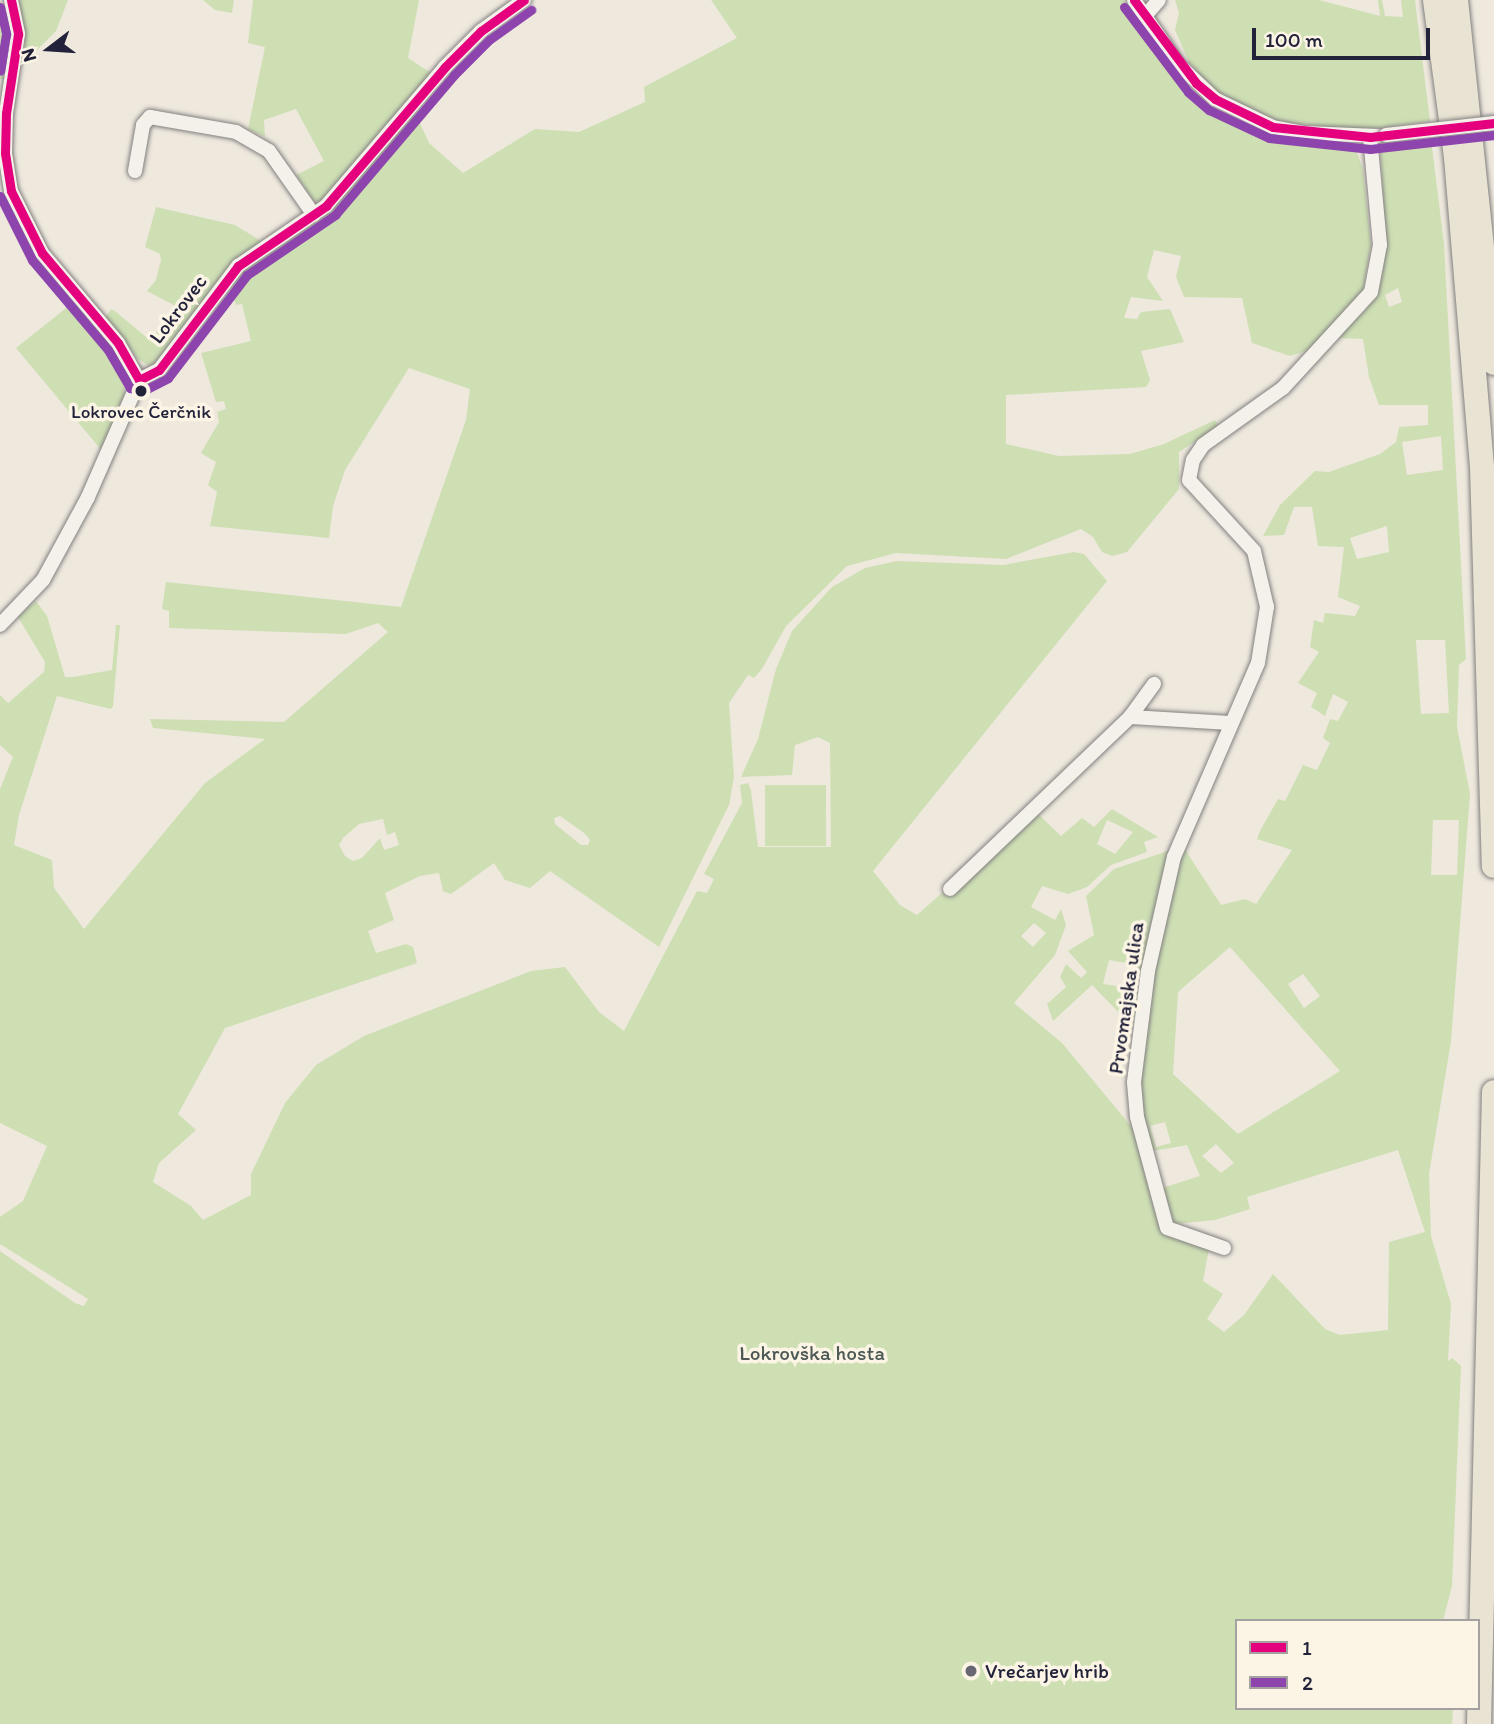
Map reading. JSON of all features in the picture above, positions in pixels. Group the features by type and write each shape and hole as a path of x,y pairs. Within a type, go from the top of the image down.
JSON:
{"highway":[{"path":"1434,0 1456,157 1482,467 1494,866"},
{"path":"1456,0 1494,363"},
{"path":"1480,1682 1494,1092"}],"street":[{"name":"Lokrovec","path":"10,0 18,34 6,113 5,153 11,191 42,253 118,344 139,380 159,370 238,266 314,215 481,31 524,0"},
{"path":"1134,0 1196,83 1240,113 1273,127 1304,133 1370,137 1494,123"},
{"path":"1145,16 1160,0"},
{"path":"135,171 143,125 150,117 236,132 269,151 314,215"},
{"name":"Prvomajska ulica","path":"1224,1248 1167,1228 1137,1117 1134,1082 1148,971 1174,856 1258,663 1265,587 1254,551 1189,480 1193,460 1203,445 1283,388 1371,292 1380,245 1370,137"},
{"path":"0,625 43,580 88,496 139,380"},
{"path":"950,889 1130,717 1154,684"},
{"path":"1130,717 1231,723"}],"green space":[{"path":"0,0 13,55 6,79 0,79"},
{"path":"16,0 68,0 56,31 33,54 26,51"},
{"path":"203,0 234,0 232,13 215,10"},
{"path":"253,0 419,0 408,58 431,73 320,202 313,200 296,175 324,161 296,109 264,120 265,137 248,129 265,47 248,43"},
{"name":"Lokrovška hosta","path":"711,0 1124,0 1172,73 1220,113 1273,136 1356,149 1363,170 1371,245 1362,296 1323,339 1307,351 1290,356 1252,343 1242,298 1184,297 1176,277 1181,256 1154,250 1147,277 1163,301 1131,297 1124,318 1137,319 1141,312 1170,309 1184,342 1141,351 1150,380 1146,387 1006,395 1006,444 1059,456 1130,454 1164,444 1215,420 1219,426 1179,452 1179,489 1127,552 1112,556 1102,552 1093,537 1081,529 1006,559 896,553 847,566 786,626 762,669 754,678 748,675 729,703 734,777 729,805 659,947 550,871 530,888 505,880 494,863 451,894 443,891 439,873 420,876 385,893 394,920 368,931 376,953 406,944 413,947 417,963 225,1028 178,1114 196,1130 159,1163 153,1182 191,1206 203,1220 251,1195 251,1174 285,1103 316,1065 364,1036 531,971 565,967 599,1012 624,1031 697,891 707,893 714,879 704,874 742,803 740,785 748,783 751,791 758,847 831,847 830,743 818,737 795,745 792,775 741,777 758,739 776,669 792,631 832,587 865,568 897,561 1003,565 1074,552 1084,554 1107,581 873,871 900,905 917,915 943,892 947,896 1034,810 1061,836 1082,818 1094,827 1112,809 1158,837 1144,842 1147,852 1111,865 1087,887 1068,894 1042,886 1031,907 1055,920 1061,909 1066,925 1055,955 1014,1003 1062,1043 1135,1131 1163,1232 1209,1249 1203,1281 1223,1294 1207,1319 1224,1332 1244,1315 1273,1274 1325,1329 1340,1335 1388,1330 1389,1242 1425,1232 1398,1150 1247,1197 1250,1209 1215,1220 1174,1224 1162,1188 1200,1176 1187,1145 1153,1151 1140,1114 1141,1055 1171,879 1184,848 1221,905 1245,899 1256,904 1292,850 1257,839 1260,831 1278,799 1285,801 1303,765 1317,770 1330,743 1323,738 1330,719 1338,721 1348,702 1333,694 1325,716 1311,707 1317,693 1298,683 1319,652 1310,647 1314,620 1323,623 1325,613 1355,616 1360,606 1338,597 1344,547 1318,546 1312,507 1294,507 1284,535 1263,536 1280,505 1315,471 1329,472 1380,454 1396,442 1399,427 1428,425 1428,405 1379,405 1369,377 1363,339 1337,338 1366,310 1383,270 1386,242 1380,149 1385,141 1431,139 1444,244 1466,659 1459,665 1457,727 1470,794 1451,1041 1429,1174 1431,1236 1451,1304 1448,1361 1452,1358 1461,1366 1452,1586 1444,1619 1235,1619 1235,1710 1453,1710 1452,1724 0,1724 0,1251 75,1303 84,1306 88,1299 0,1244 0,1217 23,1201 47,1146 0,1123 0,789 13,757 0,745 0,695 8,703 44,672 45,662 18,617 36,601 47,616 65,677 112,670 116,625 120,625 113,706 111,709 57,696 19,815 14,845 52,860 54,888 84,929 205,783 265,739 153,728 150,719 284,722 388,632 378,623 346,634 169,628 169,611 162,609 166,582 401,607 466,420 470,389 409,368 345,470 333,506 329,538 210,526 217,492 208,485 216,462 201,453 219,422 217,412 226,409 224,401 216,402 201,353 251,341 242,304 236,305 230,286 248,265 337,204 396,126 414,110 429,143 463,173 535,129 579,132 645,102 644,87 737,38","holes":["1398,288 1402,302 1389,307 1385,295","1441,436 1443,470 1407,475 1402,442","1387,526 1389,552 1357,559 1350,538","1416,640 1445,640 1449,713 1421,714","560,816 584,833 590,840 588,845 581,845 555,824 554,818","383,819 387,835 395,832 399,845 384,850 380,838 362,858 353,861 345,856 339,845 359,824","1107,820 1133,832 1115,854 1097,844","1433,820 1459,820 1457,875 1431,875","1034,923 1046,933 1033,947 1021,936","1230,947 1340,1071 1238,1134 1173,1074 1178,992","1303,974 1320,996 1304,1008 1288,984","1165,1122 1171,1143 1156,1147 1150,1126","1216,1144 1234,1163 1221,1173 1202,1156"]},
{"path":"1175,0 1319,0 1380,16 1378,0 1382,0 1385,16 1403,17 1401,0 1415,0 1430,121 1363,130 1283,122 1248,110 1212,89 1189,62 1175,30 1179,13"},
{"path":"156,207 235,225 261,241 225,272 158,362 149,366 138,359 106,317 111,309 151,341 174,305 147,291 156,280 161,260 160,254 145,247"},
{"path":"75,301 114,348 125,375 124,397 103,452 16,348"},
{"path":"765,785 826,785 826,846 765,846"},
{"path":"1171,850 1144,976 1136,975 1137,965 1109,960 1103,984 1142,990 1140,1012 1128,1022 1092,985 1053,1021 1047,1004 1066,987 1060,977 1066,964 1081,978 1087,972 1068,951 1094,935 1086,896 1114,869"}],"transit line":[{"name":"1","path":"11,0 18,34 6,113 5,153 11,191 42,253 118,343 139,380 159,370 238,266 326,206 445,67 481,31 524,0"},
{"name":"1","path":"1134,0 1196,83 1215,99 1273,127 1370,137 1494,123"},
{"name":"2","path":"0,7 6,34 0,71"},
{"name":"2","path":"1124,7 1188,92 1209,110 1269,138 1370,149 1494,135"},
{"name":"2","path":"0,196 32,260 108,350 130,388 143,391 168,378 247,275 335,215 454,75 489,40 531,10"}],"place":[{"name":"Lokrovec Čerčnik","path":"141,391"},
{"name":"Vrečarjev hrib","path":"971,1671"}]}
